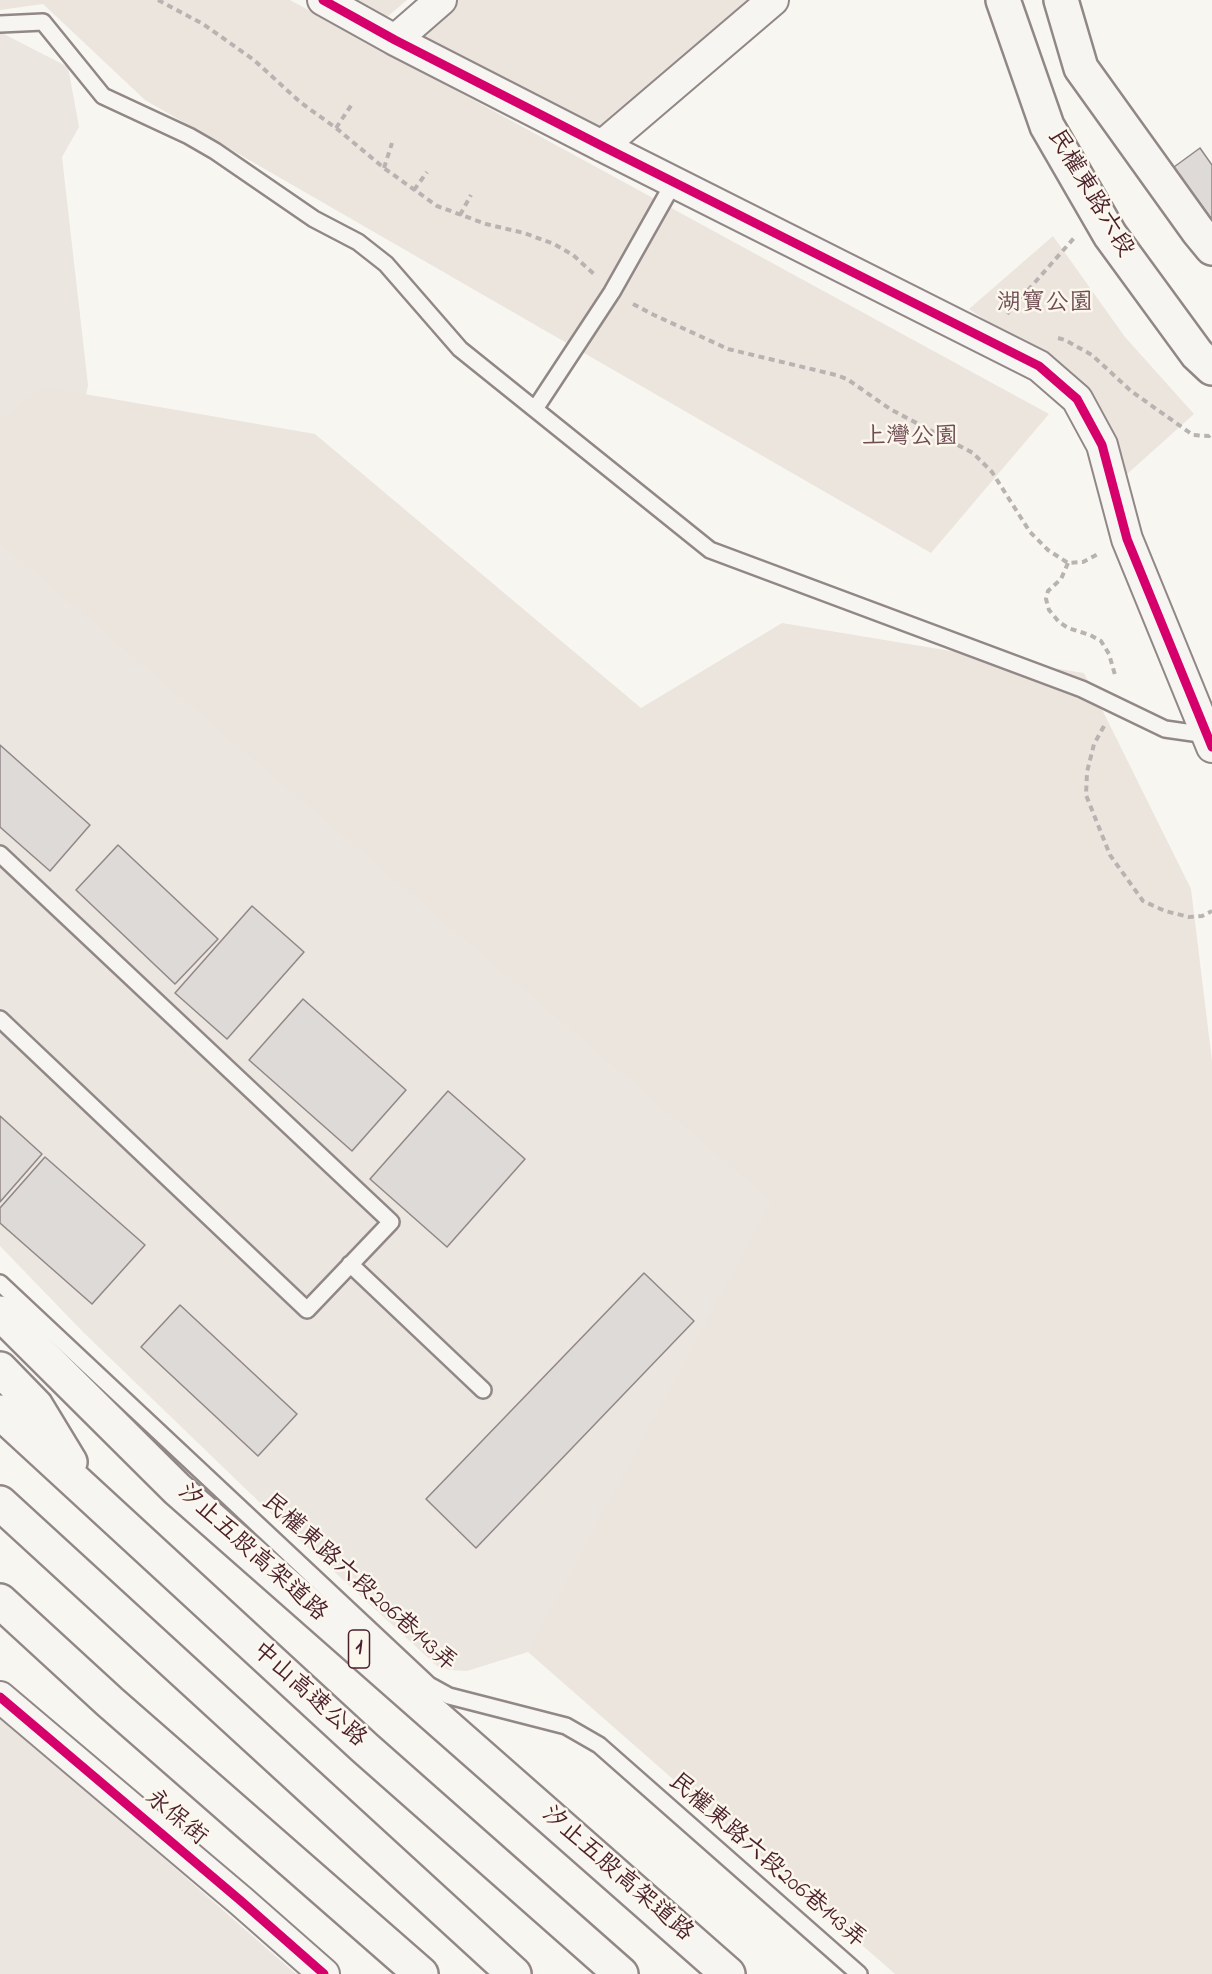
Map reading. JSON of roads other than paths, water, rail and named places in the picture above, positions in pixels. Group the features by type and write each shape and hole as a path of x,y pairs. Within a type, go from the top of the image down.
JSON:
{"main road":[{"name":"民權東路六段","path":"1003,0 1047,126 1110,235 1197,354 1212,368"},
{"path":"1061,0 1081,68 1212,248"},
{"name":"汐止五股高架道路","path":"0,1312 177,1489 728,1974"},
{"path":"0,1369 36,1406 91,1497"},
{"name":"中山高速公路","path":"0,1412 364,1748 621,1974"},
{"path":"0,1503 514,1974"},
{"path":"0,1601 110,1702 421,1974"}],"street":[{"path":"323,0 394,40 1039,366 1077,399 1102,445 1127,539 1210,741"},
{"path":"394,40 441,0"},
{"path":"602,146 773,0"},
{"name":"永保街","path":"0,1697 242,1901 324,1974"}],"lane":[{"path":"0,24 43,22 103,96 189,136 215,151 314,219 358,242 386,264 460,349 710,550 1071,684 1165,729 1210,741"},
{"path":"535,409 612,292 674,182"},
{"path":"0,854 391,1222 307,1310 0,1019"},
{"path":"350,1264 483,1390"},
{"name":"民權東路六段206巷143弄","path":"0,1283 429,1685 449,1696 566,1726 599,1745 859,1974"}],"park label":[{"name":"湖寶公園","path":"1045,305"},
{"name":"上灣公園","path":"910,439"}]}
